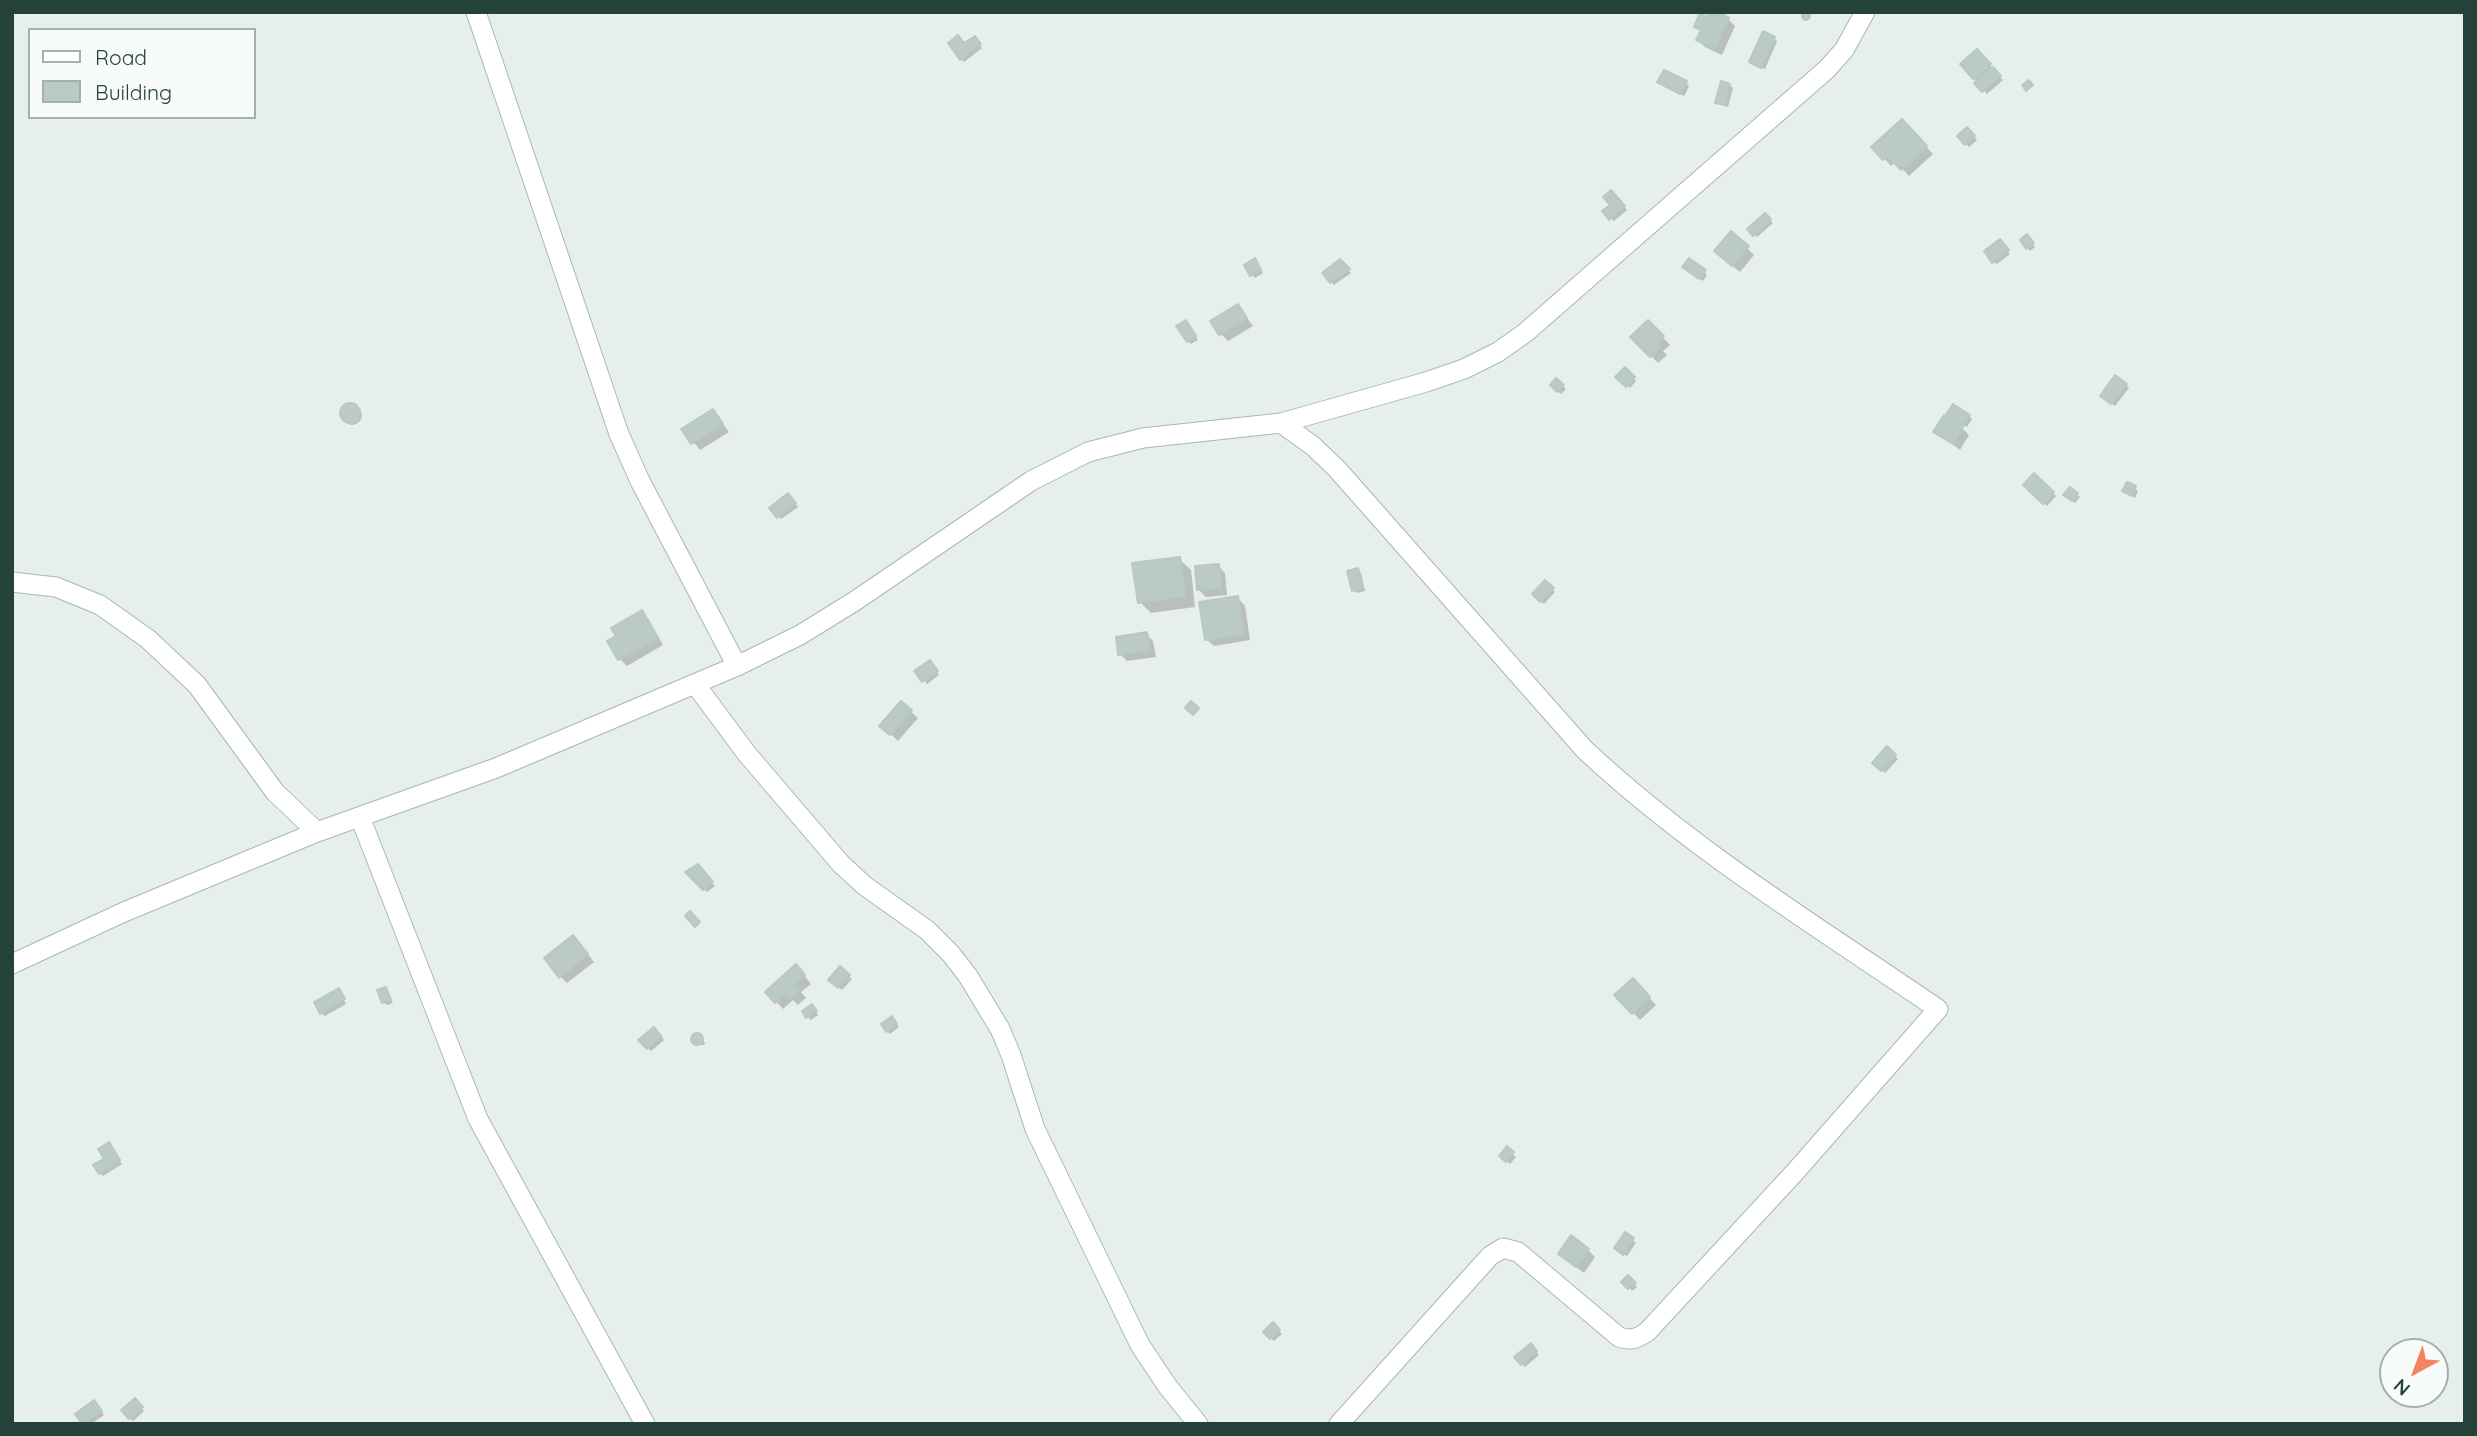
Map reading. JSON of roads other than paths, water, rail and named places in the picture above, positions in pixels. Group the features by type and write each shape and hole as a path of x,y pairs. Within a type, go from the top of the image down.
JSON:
{"street":[{"path":"476,12 620,434 640,481 737,666"},
{"path":"12,964 124,912 317,832 496,768 737,666 800,635 855,601 1031,481 1088,453 1143,438 1281,423 1426,382 1464,369 1498,352 1525,333 1827,69 1844,50 1865,12"},
{"path":"1281,423 1313,446 1338,469 1585,750 1621,784 1736,870 1938,1009 1795,1172 1647,1332 1637,1338 1627,1339 1612,1333 1518,1252 1503,1248 1490,1256 1339,1424"},
{"path":"12,582 56,587 100,604 148,639 197,685 275,792 317,832"},
{"path":"695,684 747,754 841,864 865,886 927,930 968,976 1000,1029 1035,1129 1140,1345 1168,1387 1198,1424"},
{"path":"360,817 478,1119 645,1424"}]}
